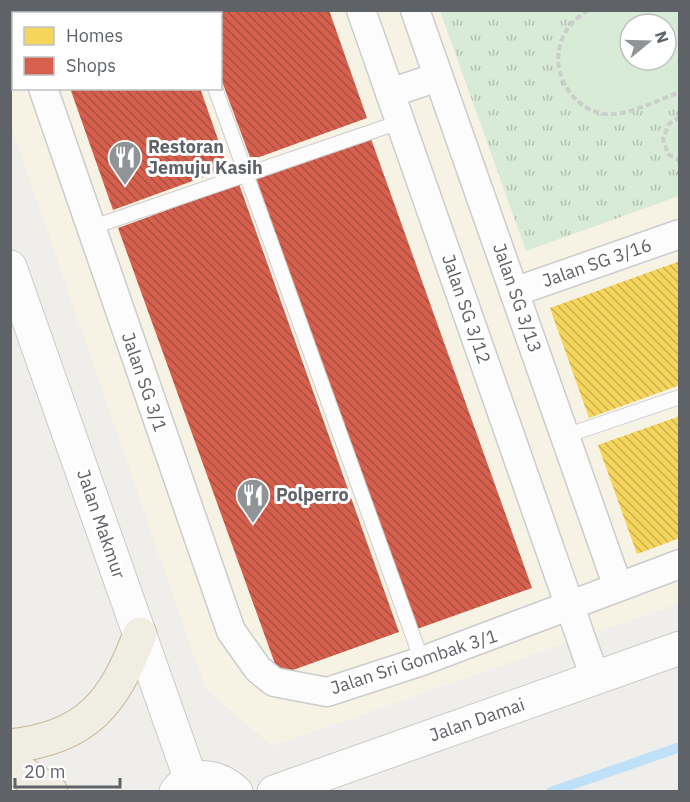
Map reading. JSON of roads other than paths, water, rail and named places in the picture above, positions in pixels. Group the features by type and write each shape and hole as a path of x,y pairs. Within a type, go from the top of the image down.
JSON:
{"highway":[{"path":"10,746 60,736 100,710 124,675 140,634"},
{"path":"10,764 51,792"}],"street":[{"name":"Jalan SG 3/12","path":"361,10 595,678"},
{"name":"Jalan SG 3/13","path":"415,10 618,586"},
{"path":"390,93 438,77"},
{"name":"Jalan SG 3/1","path":"44,90 231,631 258,669"},
{"name":"Jalan SG 3/16","path":"514,292 680,234"},
{"name":"Jalan Makmur","path":"10,267 140,634 183,786"},
{"path":"571,607 618,586 680,564"},
{"name":"Jalan Sri Gombak 3/1","path":"258,669 280,684 327,692 422,661 571,607"},
{"name":"Jalan Damai","path":"274,792 680,648"},
{"path":"183,786 216,778 227,783 236,792"}],"lane":[{"path":"216,90 422,661"},
{"path":"90,228 400,122"},
{"path":"565,436 680,397"}],"waterway":[{"path":"551,792 680,747"}],"place":[{"name":"Restoran Jemuju Kasih","path":"125,186"},
{"name":"Polperro","path":"253,524"}]}
